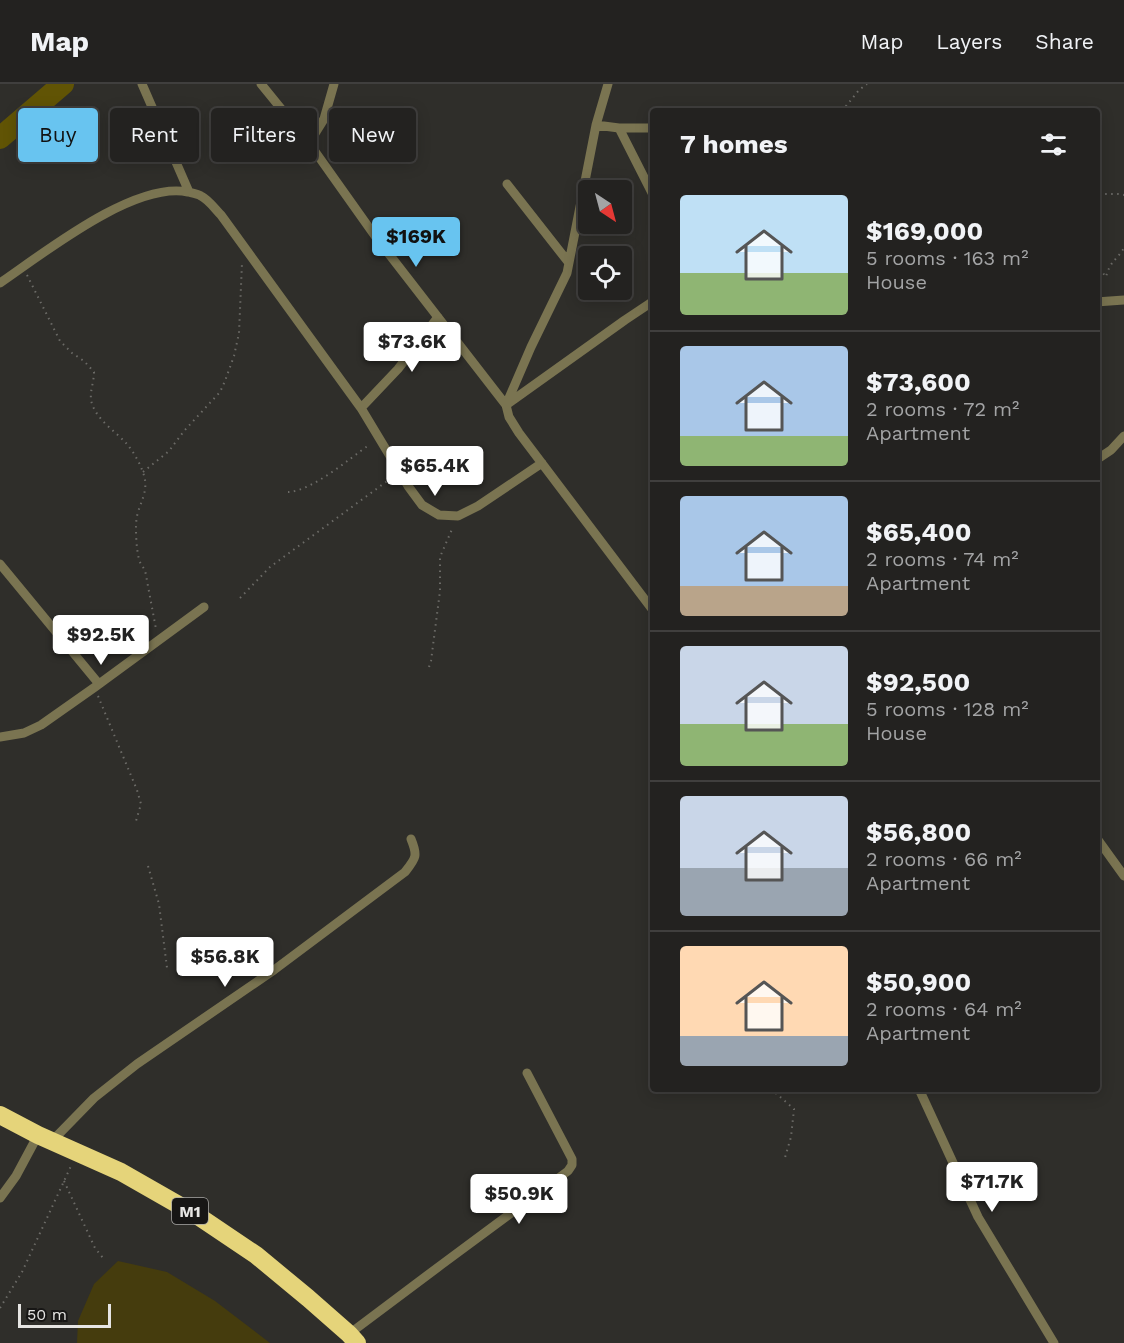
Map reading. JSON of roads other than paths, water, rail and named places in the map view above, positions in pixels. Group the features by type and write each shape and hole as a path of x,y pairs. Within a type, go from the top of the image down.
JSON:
{"highway":[{"name":"M1","path":"0,1115 121,1172 198,1216 256,1255 353,1339"}],"street":[{"path":"142,84 189,192"},
{"path":"261,84 280,108"},
{"path":"317,130 324,118 334,84"},
{"path":"506,405 567,273 596,125 608,84"},
{"path":"596,125 650,128"},
{"path":"619,128 650,189"},
{"path":"317,154 375,236 506,405 514,425 650,606"},
{"path":"507,184 569,263"},
{"path":"0,283 88,222 142,196 166,191 201,195 243,245 361,408 422,505 439,515 458,516 478,506 542,463"},
{"path":"1100,302 1124,300"},
{"path":"506,405 650,303"},
{"path":"361,408 398,369 438,317"},
{"path":"1100,458 1112,450 1124,436"},
{"path":"0,564 97,686"},
{"path":"0,737 24,733 41,725 204,607"},
{"path":"0,1198 46,1137 94,1098 137,1064 274,970 405,872 415,859 416,850 411,839"},
{"path":"1100,843 1124,876"},
{"path":"353,1339 441,1265 568,1171 572,1165 572,1159 527,1073"},
{"path":"921,1092 978,1217 1054,1343"}],"waterway":[{"path":"0,138 63,84"}]}
